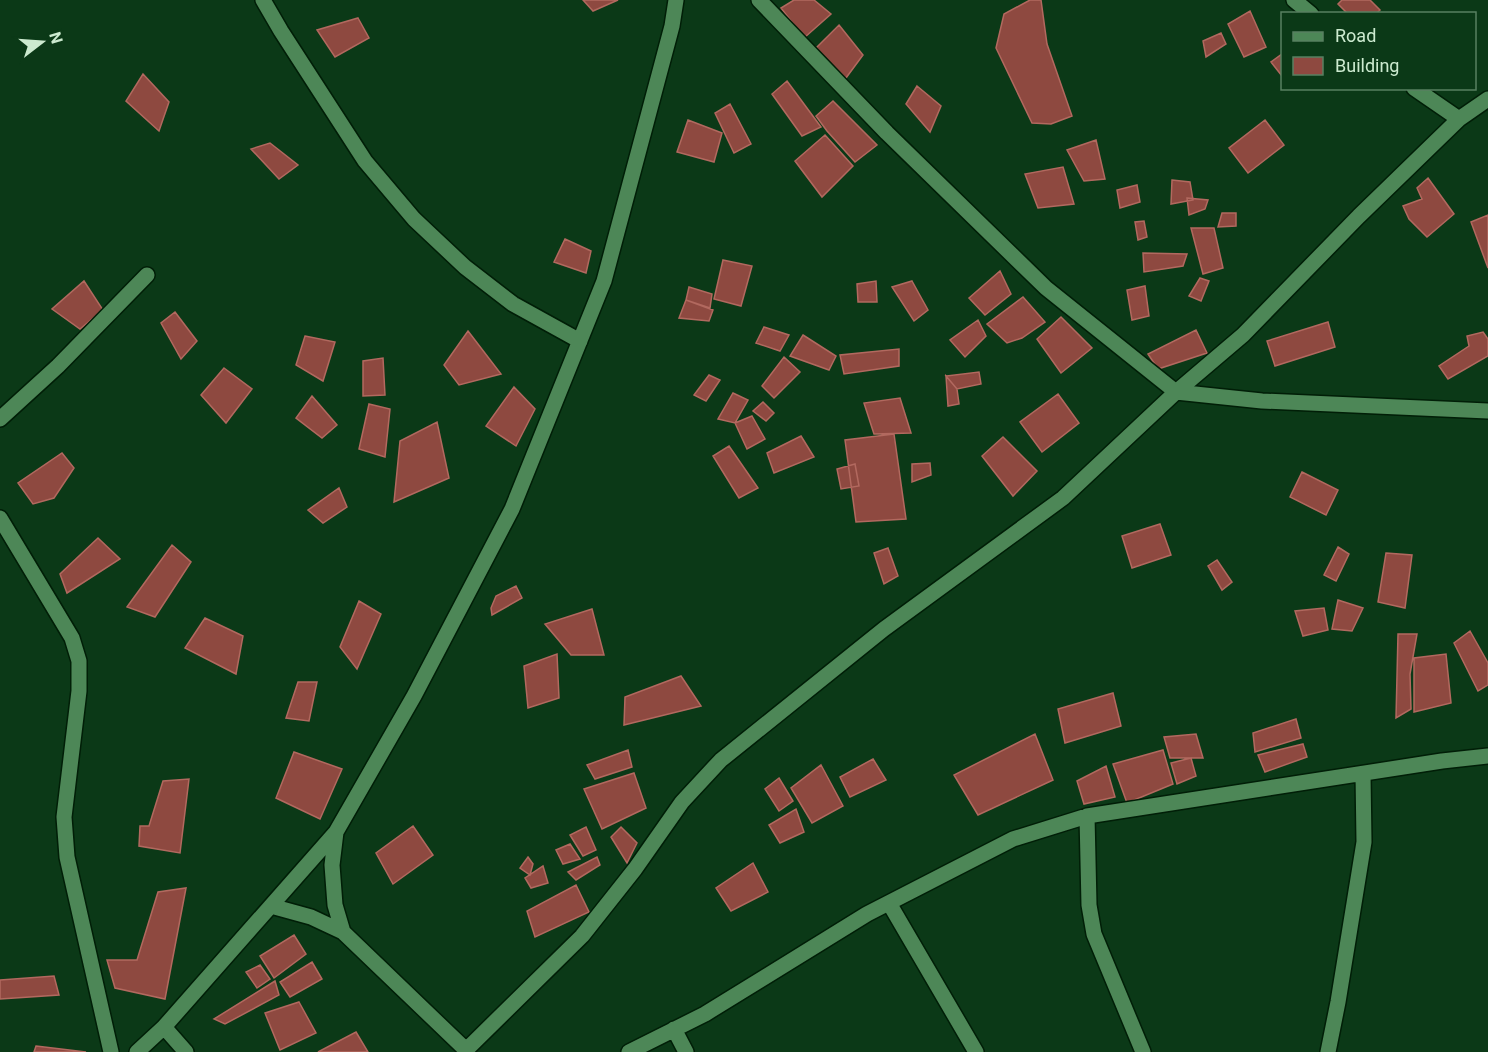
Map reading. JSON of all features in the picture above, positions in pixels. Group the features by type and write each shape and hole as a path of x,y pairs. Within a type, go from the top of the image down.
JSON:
{"street":[{"path":"263,0 365,160 414,219 465,267 513,304 580,341"},
{"path":"137,1052 164,1027 336,832 414,696 512,510 604,281 672,26 676,0"},
{"path":"759,0 887,133 1046,288 1176,392 1262,401 1488,411"},
{"path":"1294,0 1309,12"},
{"path":"1417,90 1459,119"},
{"path":"271,906 311,917 343,932 465,1051 582,936 635,869 682,802 721,759 884,628 1063,498 1176,392 1243,335 1359,216 1459,119 1488,99"},
{"path":"0,419 58,366 147,275"},
{"path":"0,518 72,638 79,661 79,691 64,817 67,857 111,1052"},
{"path":"629,1052 705,1014 867,914 1013,839 1087,816 1442,761 1488,756"},
{"path":"1328,1052 1364,842 1363,774"},
{"path":"1087,816 1089,905 1094,934 1143,1052"},
{"path":"336,832 332,865 336,905 343,932"},
{"path":"889,903 976,1052"},
{"path":"164,1027 186,1052"},
{"path":"674,1029 686,1052"}],"building":[{"path":"583,0 618,0 593,11"},
{"path":"794,0 814,0 831,14 804,38 781,8"},
{"path":"1030,0 1041,0 1047,44 1072,116 1051,124 1032,123 996,48 1004,14"},
{"path":"1342,0 1370,0 1380,10 1378,12 1346,12 1338,4"},
{"path":"1250,11 1266,47 1244,57 1228,24"},
{"path":"358,18 369,38 335,57 317,30"},
{"path":"839,25 863,55 843,82 813,51"},
{"path":"1221,33 1226,44 1206,57 1203,41"},
{"path":"1281,55 1281,75 1271,62"},
{"path":"143,74 169,102 159,131 126,101"},
{"path":"787,81 821,127 802,136 772,94"},
{"path":"917,86 941,106 930,132 906,104"},
{"path":"833,101 877,145 855,162 816,116"},
{"path":"730,104 751,144 734,153 715,113"},
{"path":"688,120 722,133 714,162 677,152"},
{"path":"1265,120 1284,145 1248,173 1229,148"},
{"path":"825,135 853,166 822,197 795,161"},
{"path":"1096,140 1105,179 1084,181 1067,150"},
{"path":"270,143 298,165 279,179 251,149"},
{"path":"1063,167 1074,204 1038,208 1025,174"},
{"path":"1428,178 1454,214 1427,237 1409,219 1403,206 1422,199 1417,188"},
{"path":"1172,180 1190,182 1193,200 1171,204"},
{"path":"1137,185 1140,202 1120,208 1117,190"},
{"path":"1187,198 1208,200 1205,209 1189,215"},
{"path":"1222,213 1236,213 1236,226 1218,227"},
{"path":"1488,215 1488,268 1471,222"},
{"path":"1144,221 1147,237 1138,240 1135,222"},
{"path":"1191,228 1214,228 1223,268 1203,274"},
{"path":"565,239 591,251 586,273 554,262"},
{"path":"1143,253 1187,254 1183,266 1144,272"},
{"path":"723,260 752,266 741,306 714,299"},
{"path":"1000,271 1011,294 985,315 969,298"},
{"path":"1200,278 1209,281 1201,301 1189,296"},
{"path":"84,281 103,310 80,329 52,309"},
{"path":"876,281 877,302 858,302 857,284"},
{"path":"912,281 928,310 914,321 892,287"},
{"path":"1145,286 1149,316 1132,320 1127,290"},
{"path":"689,287 712,294 710,308 686,300"},
{"path":"1023,297 1045,322 1022,338 1007,343 987,324"},
{"path":"686,300 713,310 709,321 679,318"},
{"path":"175,312 197,341 181,359 161,323"},
{"path":"1061,317 1092,348 1061,373 1037,339"},
{"path":"978,320 986,336 965,357 950,340"},
{"path":"1328,322 1335,347 1275,366 1267,341"},
{"path":"764,327 789,335 780,351 756,343"},
{"path":"1196,330 1207,353 1158,369 1148,354"},
{"path":"468,331 501,374 459,385 444,365"},
{"path":"1483,332 1488,339 1488,356 1448,379 1439,366 1469,346 1467,336"},
{"path":"803,335 836,356 829,370 790,356"},
{"path":"305,336 335,342 323,381 296,365"},
{"path":"899,349 899,366 844,374 840,355"},
{"path":"784,357 800,372 774,398 762,386"},
{"path":"383,358 385,395 363,396 363,361"},
{"path":"224,368 252,389 226,423 201,395"},
{"path":"979,372 981,384 957,389 946,376"},
{"path":"709,375 720,380 706,401 694,395"},
{"path":"946,376 957,389 959,404 948,406"},
{"path":"514,387 535,409 516,446 486,426"},
{"path":"733,393 748,400 735,423 718,419"},
{"path":"1058,394 1079,423 1042,452 1020,422"},
{"path":"312,396 337,425 322,438 296,418"},
{"path":"900,398 911,433 874,434 864,403"},
{"path":"763,402 774,413 766,421 753,411"},
{"path":"369,404 390,409 385,457 359,449"},
{"path":"752,416 765,439 747,449 735,423"},
{"path":"437,422 449,478 394,502 400,441"},
{"path":"894,434 906,519 856,522 845,440"},
{"path":"801,436 814,457 774,473 767,453"},
{"path":"1003,437 1037,471 1013,496 982,456"},
{"path":"729,446 758,488 739,498 713,456"},
{"path":"62,453 74,468 54,498 33,504 18,483"},
{"path":"930,463 931,475 912,482 912,464"},
{"path":"855,464 859,486 841,489 837,469"},
{"path":"1302,472 1338,490 1326,515 1290,497"},
{"path":"339,488 347,507 323,523 308,510"},
{"path":"1160,524 1171,555 1132,568 1122,536"},
{"path":"98,538 120,559 67,593 60,574"},
{"path":"172,545 191,562 155,617 127,607"},
{"path":"1338,547 1349,554 1336,581 1324,575"},
{"path":"888,548 898,576 884,584 874,553"},
{"path":"1386,553 1412,555 1405,608 1378,602"},
{"path":"1217,560 1232,582 1222,590 1208,566"},
{"path":"516,586 522,598 492,615 491,608 496,596"},
{"path":"1338,600 1363,608 1352,631 1332,629"},
{"path":"359,601 381,614 357,669 340,647"},
{"path":"1324,608 1328,630 1303,636 1295,611"},
{"path":"592,609 604,655 571,655 545,624"},
{"path":"205,618 243,636 236,674 185,648"},
{"path":"1470,631 1488,663 1488,685 1478,691 1454,643"},
{"path":"1398,634 1417,634 1410,674 1411,709 1396,718"},
{"path":"557,654 559,698 528,708 524,666"},
{"path":"1446,654 1451,703 1414,712 1414,658"},
{"path":"681,676 701,706 624,725 625,697"},
{"path":"298,682 317,682 309,721 286,718"},
{"path":"1113,693 1121,726 1065,743 1058,709"},
{"path":"1296,719 1301,738 1255,752 1253,733"},
{"path":"1035,734 1053,780 978,815 954,775"},
{"path":"1196,734 1203,758 1170,758 1164,737"},
{"path":"1303,744 1307,757 1265,772 1258,755"},
{"path":"628,750 632,767 595,779 587,765"},
{"path":"1163,750 1173,784 1127,803 1113,764"},
{"path":"294,752 342,769 320,819 276,798"},
{"path":"1191,758 1196,776 1177,784 1171,763"},
{"path":"873,759 886,780 850,797 840,777"},
{"path":"821,765 843,806 812,823 791,788"},
{"path":"1106,766 1115,797 1084,804 1077,781"},
{"path":"634,773 646,808 602,829 584,789"},
{"path":"779,778 793,801 779,811 765,789"},
{"path":"189,779 180,853 139,846 140,826 149,826 163,781"},
{"path":"796,809 804,832 780,843 769,825"},
{"path":"413,826 433,855 393,884 376,853"},
{"path":"586,827 596,850 583,856 570,835"},
{"path":"621,827 637,843 627,863 611,837"},
{"path":"570,844 580,859 563,864 556,850"},
{"path":"528,857 533,864 530,875 520,868"},
{"path":"597,857 600,865 576,880 568,872"},
{"path":"753,863 768,892 731,911 716,888"},
{"path":"543,866 548,883 531,888 525,878"},
{"path":"576,885 589,912 535,937 527,911"},
{"path":"186,888 165,999 115,988 107,960 137,960 158,892"},
{"path":"294,935 306,954 274,978 260,956"},
{"path":"312,962 322,979 290,997 280,982"},
{"path":"260,965 270,979 257,988 246,972"},
{"path":"54,976 59,995 0,999 0,980"},
{"path":"275,981 279,995 225,1024 214,1019"},
{"path":"299,1002 316,1033 280,1050 265,1013"},
{"path":"356,1032 368,1052 318,1052"},
{"path":"36,1046 86,1052 34,1052"}]}
